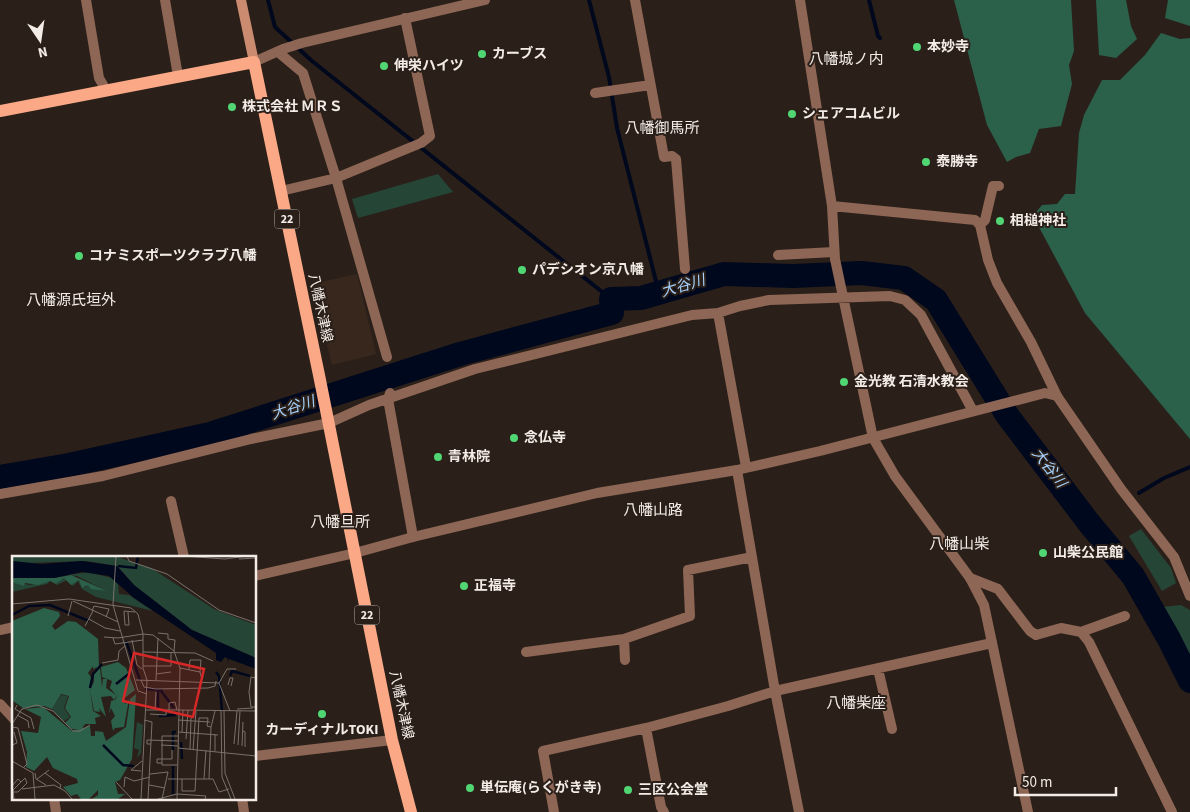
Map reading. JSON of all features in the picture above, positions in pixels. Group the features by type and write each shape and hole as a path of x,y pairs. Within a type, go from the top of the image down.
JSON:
{"main road":[{"path":"0,111 254,62 241,0"},
{"name":"八幡木津線","path":"254,62 392,740 411,812"}],"street":[{"path":"86,0 99,78 106,90"},
{"path":"165,0 178,76"},
{"path":"254,62 280,50 302,43 459,3 485,0"},
{"path":"635,0 664,157 672,156 676,158 685,269"},
{"path":"800,0 832,206 835,255 873,438 895,476 970,578 984,605 1028,812"},
{"path":"281,191 336,178 421,143 430,136 405,18"},
{"path":"280,50 303,73 336,178 385,359"},
{"path":"595,93 650,85"},
{"path":"980,225 985,220 993,186 999,186"},
{"path":"832,206 975,220 980,225 988,260 997,283 1031,342 1057,396 1121,489 1174,557 1190,596"},
{"path":"778,255 835,255"},
{"path":"0,494 103,476 328,420 389,396 475,369 692,315 718,313 769,300 844,296 890,296 905,300 921,315 976,410"},
{"path":"718,313 742,468 752,557 774,691 798,812"},
{"path":"256,576 596,494 742,468 873,438 1045,393 1057,396"},
{"path":"389,396 414,537"},
{"path":"171,500 184,556"},
{"path":"526,652 624,639 690,616 688,570 752,557"},
{"path":"970,578 998,589 1030,631 1036,635 1061,628 1081,632 1125,616"},
{"path":"1081,632 1089,642 1172,812"},
{"path":"624,639 625,660"},
{"path":"554,812 543,751 646,728 728,706 774,691 992,643"},
{"path":"878,669 892,729"},
{"path":"0,704 12,717"},
{"path":"646,728 661,807 664,812"},
{"path":"256,756 392,740"}],"shaded area":[{"path":"357,274 376,354 332,365 312,284"}],"green space":[{"path":"954,0 1071,0 1074,51 1069,65 1072,84 1061,126 1039,129 1030,153 1007,162 987,125"},
{"path":"1096,0 1126,0 1131,26 1137,39 1116,58 1099,55"},
{"path":"1168,0 1190,0 1190,26 1165,18"},
{"path":"1161,33 1180,39 1190,38 1190,439 1085,313 1033,216 1042,205 1057,204 1065,194 1075,194 1079,133 1084,115 1102,80 1120,80 1145,55"},
{"path":"438,174 453,192 358,218 352,199"},
{"path":"1141,529 1171,568 1176,583 1162,591 1129,536"},
{"path":"1181,605 1190,610 1190,663 1162,607"}],"waterway":[{"path":"268,0 275,27 312,61 611,299"},
{"path":"589,0 609,77 617,128 659,293"},
{"path":"869,0 880,38"},
{"name":"大谷川","path":"0,477 69,465 210,434 460,354 612,313 611,299 641,298 724,274 793,276 861,273 904,278 936,300 1007,415 1089,523 1133,576 1169,639 1190,681"},
{"path":"1139,493 1164,478 1190,467"}],"place":[{"name":"本妙寺","path":"917,47"},
{"name":"カーブス","path":"482,54"},
{"name":"伸栄ハイツ","path":"384,66"},
{"name":"株式会社 ＭＲＳ","path":"232,107"},
{"name":"シェアコムビル","path":"792,114"},
{"name":"泰勝寺","path":"926,162"},
{"name":"相槌神社","path":"1000,221"},
{"name":"コナミスポーツクラブ八幡","path":"79,256"},
{"name":"パデシオン京八幡","path":"522,270"},
{"name":"金光教 石清水教会","path":"844,382"},
{"name":"念仏寺","path":"514,438"},
{"name":"青林院","path":"438,457"},
{"name":"山柴公民館","path":"1043,553"},
{"name":"正福寺","path":"464,586"},
{"name":"カーディナルTOKI","path":"322,714"},
{"name":"単伝庵(らくがき寺)","path":"470,788"},
{"name":"三区公会堂","path":"628,790"}],"district":[{"name":"八幡城ノ内","path":"846,59"},
{"name":"八幡御馬所","path":"662,128"},
{"name":"八幡源氏垣外","path":"71,300"},
{"name":"八幡山路","path":"653,510"},
{"name":"八幡旦所","path":"340,522"},
{"name":"八幡山柴","path":"959,544"},
{"name":"八幡柴座","path":"856,703"}]}
